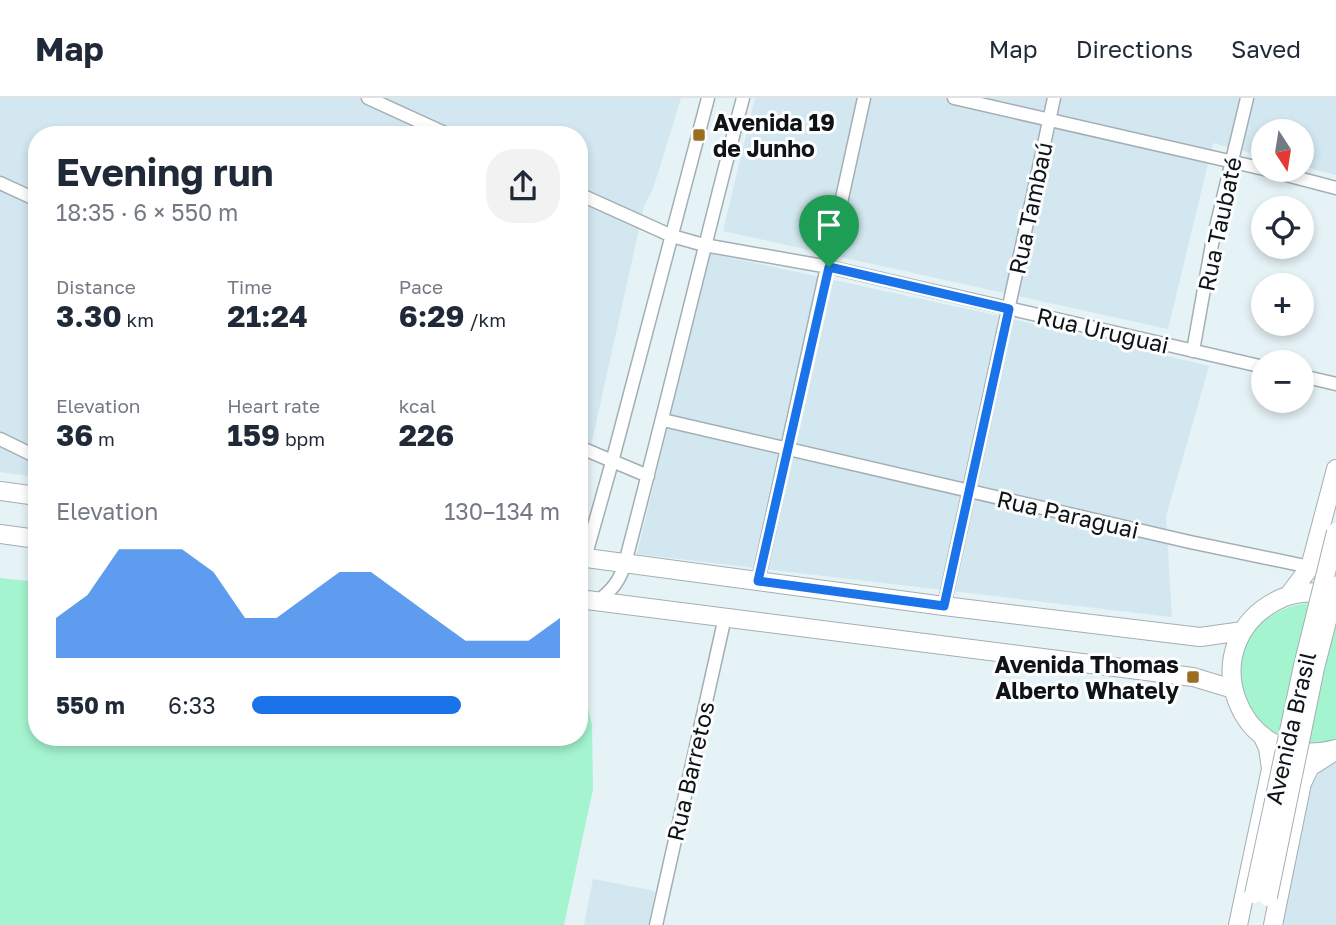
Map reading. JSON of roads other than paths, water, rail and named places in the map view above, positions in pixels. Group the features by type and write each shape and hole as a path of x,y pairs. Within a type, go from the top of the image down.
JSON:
{"main road":[{"path":"1336,469 1310,568 1289,595 1263,609 1243,631 1234,649 1231,669 1233,689 1239,707 1249,723 1263,737 1281,747 1302,753 1336,750"},
{"path":"0,491 28,495"},
{"name":"Avenida Brasil","path":"1262,925 1261,895 1303,666 1336,531"},
{"path":"0,534 28,538"},
{"path":"588,558 1200,637 1243,631"},
{"name":"Avenida Brasil","path":"1247,925 1261,895 1336,586"},
{"path":"1289,595 1328,593 1336,596"},
{"path":"588,600 1193,677 1233,689"},
{"name":"Avenida Brasil","path":"1238,925 1271,769 1263,737"},
{"name":"Avenida Brasil","path":"1273,925 1302,783 1310,767 1336,750"}],"street":[{"path":"368,98 429,126"},
{"path":"588,538 612,462 708,98"},
{"path":"588,600 612,590 622,575 743,98"},
{"path":"758,581 864,98"},
{"path":"954,98 1251,166"},
{"name":"Rua Tambaú","path":"944,606 1054,98"},
{"name":"Rua Taubaté","path":"1193,351 1212,244 1247,98"},
{"path":"1314,182 1336,188"},
{"path":"0,183 28,196"},
{"name":"Rua Uruguai","path":"588,198 672,236 704,245 829,267 1251,364"},
{"path":"1314,379 1336,384"},
{"name":"Rua Paraguai","path":"663,420 1310,568"},
{"path":"0,439 28,453"},
{"path":"588,451 648,476"},
{"name":"Rua Barretos","path":"656,925 725,617"}],"place":[{"name":"Avenida 19 de Junho","path":"699,135"},
{"name":"Avenida Thomas Alberto Whately","path":"1193,677"}]}
